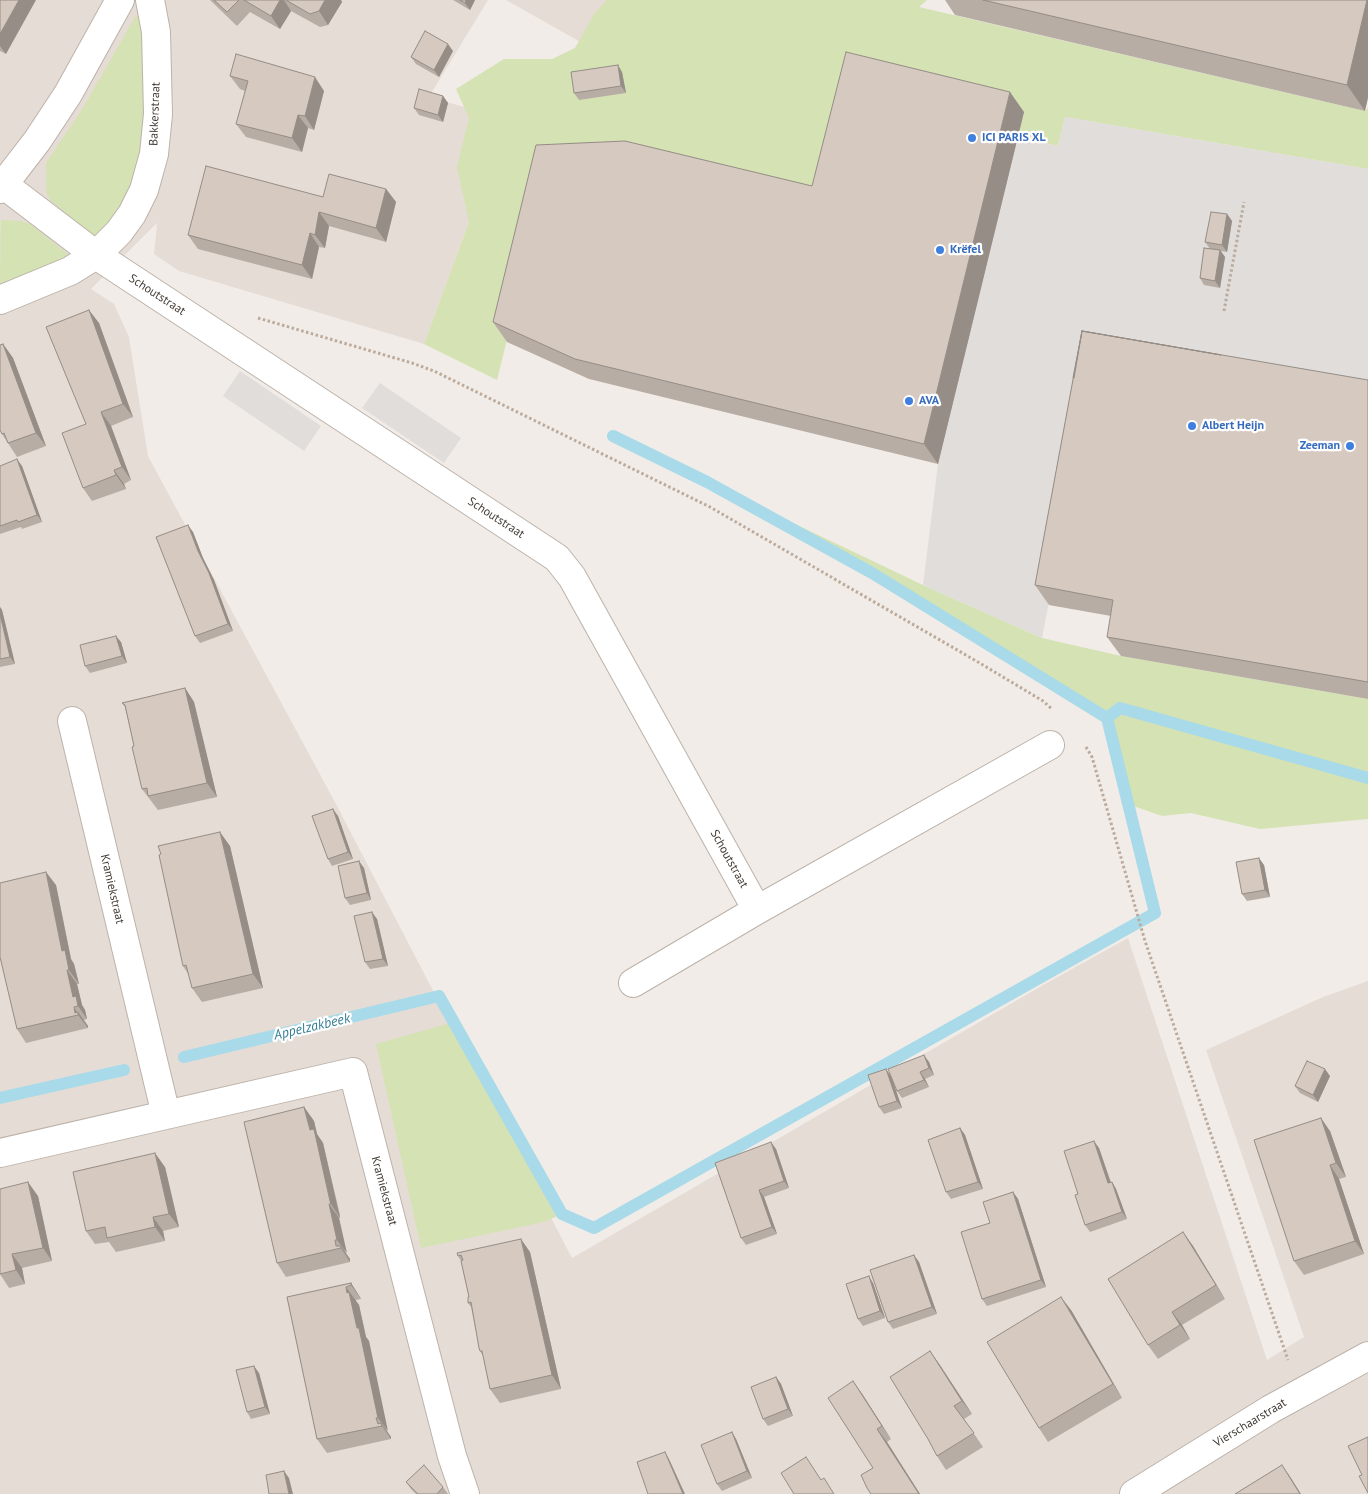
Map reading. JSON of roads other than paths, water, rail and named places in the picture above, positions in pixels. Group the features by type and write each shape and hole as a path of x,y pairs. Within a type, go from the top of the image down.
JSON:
{"street":[{"path":"2,187 37,141 68,94 120,0"},
{"name":"Bakkerstraat","path":"0,300 70,270 96,255 119,232 132,214 144,190 154,154 158,114 156,32 150,0"},
{"name":"Schoutstraat","path":"2,187 96,255 558,558 572,577 757,910"},
{"name":"Kramiekstraat","path":"72,721 166,1115"},
{"path":"632,982 1050,746"},
{"name":"Kramiekstraat","path":"0,1154 353,1072 452,1456 465,1494"},
{"name":"Vierschaarstraat","path":"1134,1494 1270,1409 1368,1356"}],"waterway":[{"path":"613,436 707,482 872,573 1107,718"},
{"path":"184,1057 439,996 562,1214 594,1228 1155,913 1107,718 1120,708 1368,778"},
{"name":"Appelzakbeek","path":"0,1098 124,1070"}],"place":[{"name":"ICI PARIS XL","path":"972,138"},
{"name":"Krëfel","path":"940,250"},
{"name":"AVA","path":"909,401"},
{"name":"Albert Heijn","path":"1192,426"},
{"name":"Zeeman","path":"1350,446"}]}
